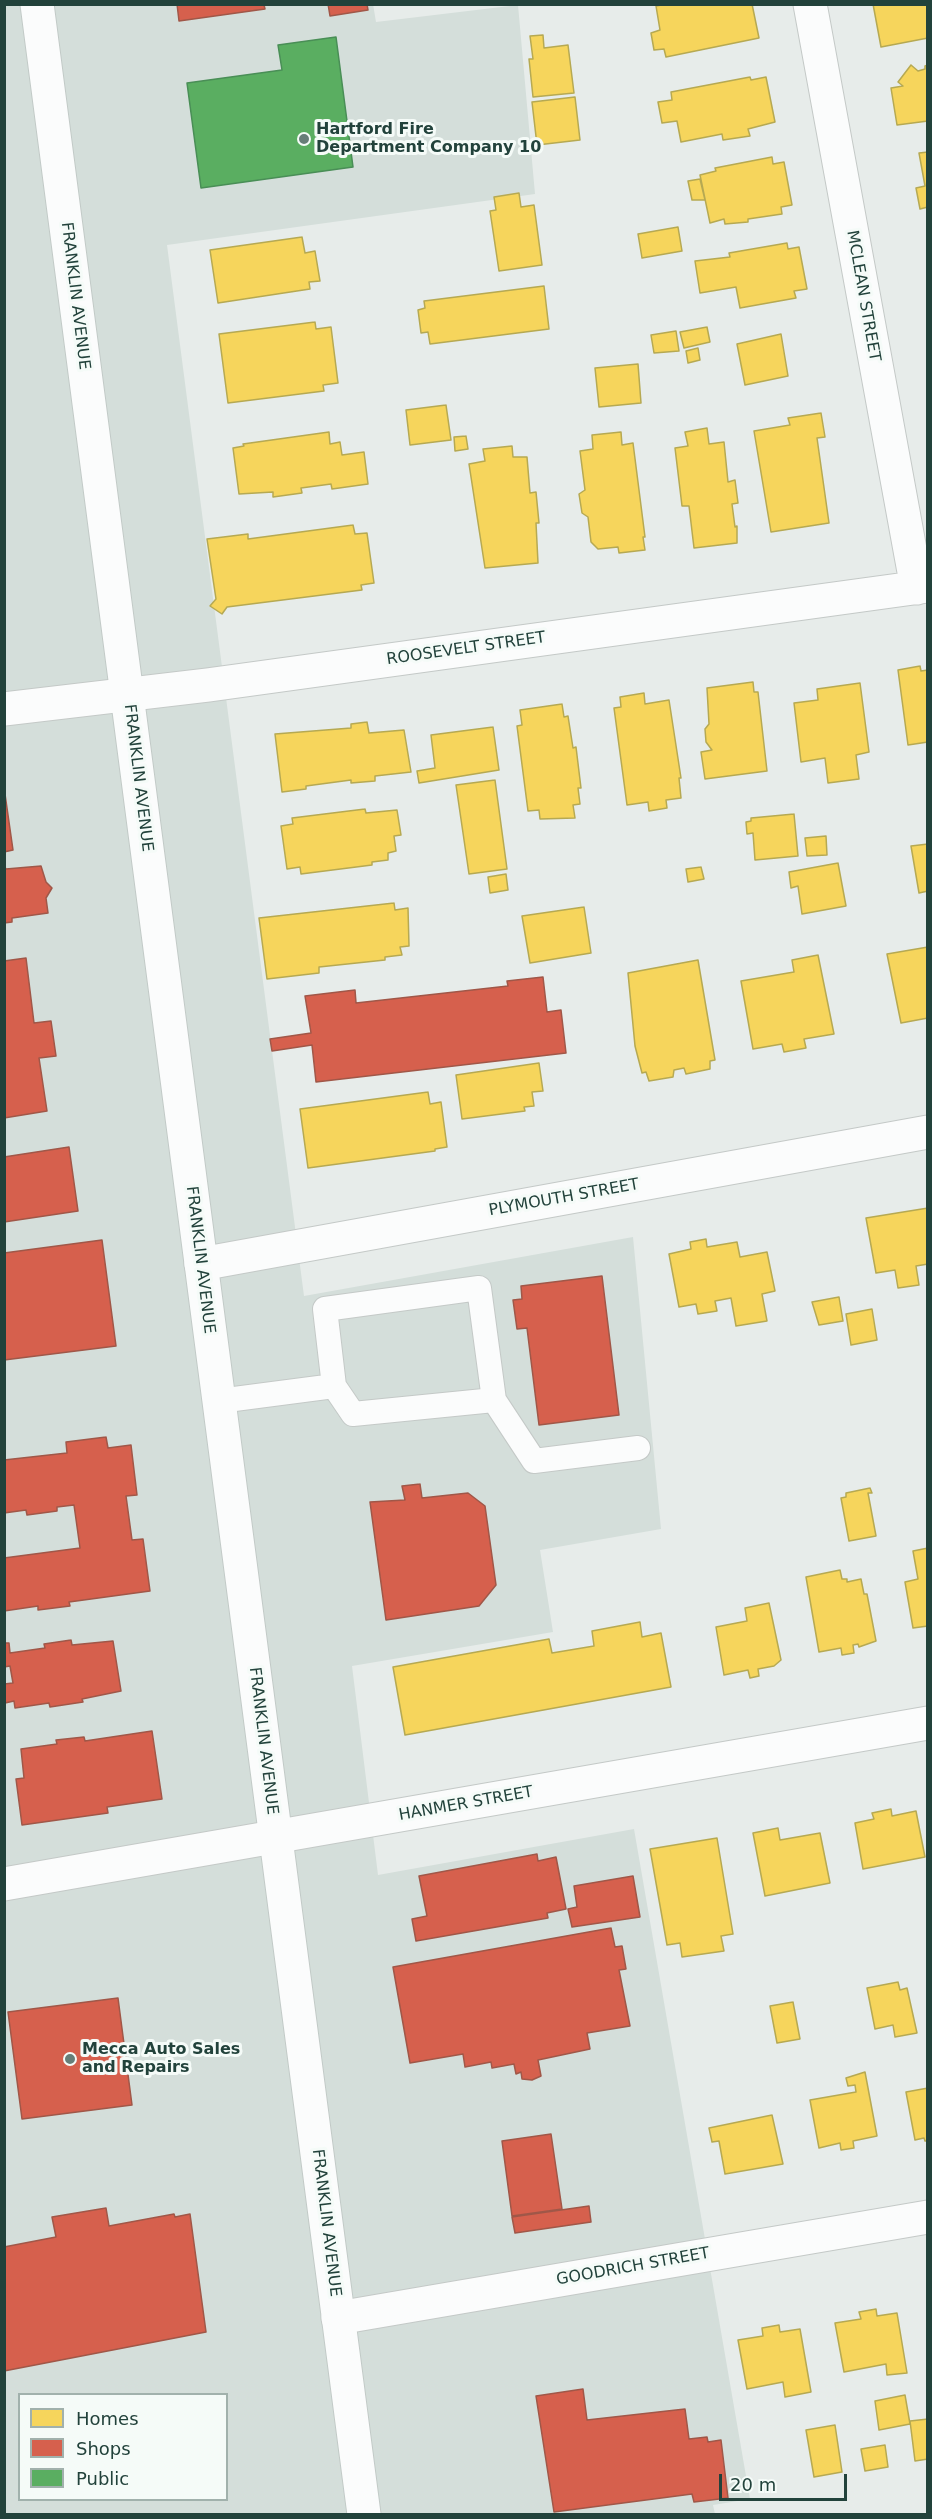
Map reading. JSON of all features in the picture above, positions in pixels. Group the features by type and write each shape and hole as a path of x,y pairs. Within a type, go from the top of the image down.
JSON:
{"street":[{"name":"FRANKLIN AVENUE","path":"37,4 364,2514"},
{"name":"MCLEAN STREET","path":"810,4 922,587"},
{"name":"ROOSEVELT STREET","path":"4,709 127,695 922,587"},
{"name":"PLYMOUTH STREET","path":"201,1264 927,1132"},
{"name":"HANMER STREET","path":"4,1884 927,1723"},
{"name":"GOODRICH STREET","path":"338,2318 927,2217"}],"lane":[{"path":"494,1400 353,1414 334,1386 325,1309 479,1288 494,1400 534,1461 638,1448"},
{"path":"219,1401 334,1386"}],"shaded area":[{"path":"373,4 376,22 518,5 535,194 167,245 304,1296 633,1237 661,1529 540,1550 553,1632 352,1666 378,1875 634,1829 750,2499 713,2505 715,2514 5,2514 5,5"}],"building: Homes":[{"path":"752,4 759,38 666,57 664,49 654,50 651,33 660,30 656,6"},
{"path":"873,4 928,4 928,38 881,47"},
{"path":"543,35 544,48 568,45 574,93 533,97 529,59 533,59 530,36"},
{"path":"911,65 918,71 925,69 928,65 928,121 897,125 891,88 903,86 898,82"},
{"path":"750,77 751,80 766,77 775,122 748,129 750,136 723,140 722,134 681,142 677,121 662,123 658,102 672,100 671,92"},
{"path":"575,97 580,140 537,145 532,102"},
{"path":"928,152 928,207 920,209 916,188 925,186 919,153"},
{"path":"772,157 773,164 784,162 792,205 781,207 782,214 748,219 748,222 725,224 724,219 710,223 700,175 716,171 715,168"},
{"path":"700,179 705,200 692,200 688,181"},
{"path":"519,193 521,207 534,205 542,265 499,271 490,211 496,210 494,197"},
{"path":"678,227 682,251 642,258 638,234"},
{"path":"302,237 305,253 315,251 320,281 309,282 310,289 218,303 210,250"},
{"path":"787,243 788,249 799,247 807,289 794,291 796,298 740,308 736,287 700,293 695,261 730,257 729,253"},
{"path":"544,286 549,329 430,344 428,332 421,333 418,310 425,308 424,301"},
{"path":"315,322 316,329 331,327 338,383 323,385 324,391 228,403 219,334"},
{"path":"707,327 710,342 684,348 680,332"},
{"path":"676,331 679,351 654,353 651,335"},
{"path":"781,334 788,376 745,385 737,344"},
{"path":"698,348 700,360 688,363 686,351"},
{"path":"638,364 641,403 599,407 595,368"},
{"path":"446,405 451,440 410,445 406,410"},
{"path":"821,413 825,437 817,438 829,523 771,532 754,431 790,425 788,418"},
{"path":"707,428 709,444 724,442 728,482 735,480 738,503 732,504 735,527 737,526 737,543 694,548 689,506 682,506 675,448 688,446 685,432"},
{"path":"329,432 330,444 340,442 342,455 364,452 368,484 332,489 331,484 301,488 302,493 273,497 273,492 239,494 233,448 244,446 243,444"},
{"path":"621,432 622,445 633,443 645,550 619,553 618,547 598,549 591,542 588,517 582,513 579,494 585,490 580,451 593,449 592,435"},
{"path":"466,436 468,449 455,451 454,437"},
{"path":"512,446 513,457 527,457 530,493 536,492 539,523 536,523 538,563 485,568 469,464 485,461 483,449"},
{"path":"353,525 355,534 367,533 374,583 361,585 362,590 227,607 222,614 210,606 216,599 207,539 248,534 248,539"},
{"path":"920,666 921,671 928,670 928,742 908,745 898,670"},
{"path":"753,682 754,692 758,692 767,771 705,779 701,752 712,750 706,742 705,729 709,724 707,688"},
{"path":"860,683 869,752 856,755 859,779 828,783 825,758 801,762 794,703 818,700 817,689"},
{"path":"644,693 645,704 669,700 681,778 679,778 681,798 666,800 667,808 649,811 648,802 627,805 614,708 621,707 620,697"},
{"path":"562,704 564,717 568,716 573,748 576,747 581,788 578,788 580,804 573,805 575,818 540,819 539,810 528,811 517,726 522,725 520,710"},
{"path":"367,722 369,733 404,730 411,772 375,776 375,781 351,783 351,780 282,792 275,734 351,728 351,724"},
{"path":"493,727 499,770 419,783 417,771 435,768 431,735"},
{"path":"495,780 507,869 469,874 456,785"},
{"path":"365,809 366,813 397,810 401,835 394,836 396,851 388,853 388,860 372,862 372,865 301,874 300,867 287,869 281,826 293,824 292,818"},
{"path":"794,814 798,856 755,860 753,833 747,834 746,822 751,821 751,818"},
{"path":"826,836 827,855 807,856 805,838"},
{"path":"928,844 928,891 919,893 911,846"},
{"path":"838,863 846,906 802,914 798,886 791,888 789,872"},
{"path":"701,867 704,879 688,882 686,869"},
{"path":"506,874 508,890 490,893 488,877"},
{"path":"394,903 395,910 408,908 409,946 400,947 402,955 385,957 385,960 319,967 319,973 267,979 259,918"},
{"path":"584,907 591,953 530,963 522,916"},
{"path":"928,947 928,1018 901,1023 887,954"},
{"path":"818,955 834,1034 804,1039 806,1048 784,1052 782,1044 753,1049 741,981 794,972 792,960"},
{"path":"698,960 715,1060 710,1061 710,1069 686,1074 684,1068 674,1070 673,1077 649,1081 646,1072 642,1073 635,1046 628,973"},
{"path":"539,1063 543,1091 532,1092 534,1106 524,1107 525,1111 462,1119 456,1075"},
{"path":"428,1092 430,1104 441,1102 447,1147 435,1149 435,1151 308,1168 300,1109"},
{"path":"928,1208 928,1264 916,1266 919,1285 898,1288 895,1270 876,1273 866,1218"},
{"path":"706,1239 707,1247 737,1242 740,1257 767,1252 775,1291 762,1294 767,1321 736,1326 731,1298 715,1301 717,1311 698,1314 696,1304 679,1307 669,1254 691,1249 690,1242"},
{"path":"839,1297 843,1321 819,1325 812,1302"},
{"path":"872,1309 877,1340 851,1345 846,1314"},
{"path":"870,1488 872,1493 868,1493 876,1536 849,1541 841,1498 846,1497 846,1493"},
{"path":"928,1548 928,1626 913,1628 905,1582 918,1579 913,1551"},
{"path":"840,1570 842,1579 847,1579 847,1582 861,1579 864,1594 867,1594 876,1641 859,1647 858,1644 853,1645 854,1653 842,1655 841,1648 819,1652 806,1577"},
{"path":"769,1603 781,1660 774,1666 758,1669 759,1676 750,1678 748,1670 724,1675 716,1627 747,1621 745,1608"},
{"path":"640,1622 642,1637 661,1633 671,1687 405,1735 393,1667 549,1639 552,1653 594,1646 592,1631"},
{"path":"891,1809 892,1816 916,1811 925,1857 863,1869 855,1823 874,1819 872,1813"},
{"path":"778,1828 780,1840 820,1833 830,1883 765,1896 753,1833"},
{"path":"717,1838 733,1934 721,1936 724,1951 682,1957 680,1943 667,1945 650,1849"},
{"path":"898,1982 900,1990 907,1988 917,2033 895,2037 893,2025 875,2029 867,1988"},
{"path":"793,2002 800,2039 777,2043 770,2006"},
{"path":"865,2072 877,2136 853,2141 854,2148 841,2150 840,2143 819,2148 810,2100 856,2092 855,2085 848,2086 846,2078"},
{"path":"928,2088 928,2141 924,2138 915,2140 906,2092"},
{"path":"772,2115 783,2164 725,2174 719,2141 712,2142 709,2128"},
{"path":"876,2309 877,2316 897,2313 907,2373 887,2375 886,2364 844,2372 835,2323 861,2319 859,2312"},
{"path":"779,2325 780,2332 800,2329 811,2392 785,2397 783,2382 747,2389 738,2340 763,2336 762,2328"},
{"path":"905,2395 910,2424 879,2430 875,2401"},
{"path":"928,2419 928,2459 915,2461 910,2421"},
{"path":"835,2425 842,2472 814,2477 806,2430"},
{"path":"885,2445 888,2467 865,2471 861,2449"}],"building: Shops":[{"path":"177,4 270,4 264,5 265,9 179,21"},
{"path":"328,4 367,4 368,10 330,16"},
{"path":"4,787 13,850 4,852"},
{"path":"4,865 6,869 41,866 46,882 52,888 46,898 48,913 12,918 12,922 4,923"},
{"path":"26,958 34,1023 51,1021 56,1056 39,1058 47,1111 4,1118 4,961"},
{"path":"543,977 547,1012 561,1010 566,1053 316,1082 312,1045 272,1051 270,1039 311,1033 305,996 355,990 356,1003 508,986 507,981"},
{"path":"69,1147 78,1211 4,1222 4,1157"},
{"path":"102,1240 116,1346 4,1360 4,1253"},
{"path":"602,1276 619,1415 539,1425 527,1328 517,1329 513,1300 522,1299 521,1286"},
{"path":"106,1437 108,1448 131,1445 137,1495 126,1496 132,1540 143,1539 150,1591 69,1602 70,1606 38,1610 38,1606 4,1611 4,1558 80,1548 74,1505 57,1507 57,1511 27,1515 26,1510 4,1513 4,1460 67,1453 66,1442"},
{"path":"420,1484 422,1498 468,1493 485,1506 496,1585 479,1606 386,1620 370,1502 405,1500 402,1486"},
{"path":"71,1640 72,1645 113,1641 121,1691 82,1699 83,1702 50,1707 49,1703 15,1708 14,1701 5,1703 4,1684 13,1683 10,1666 4,1667 4,1643 9,1643 10,1653 45,1648 44,1644"},
{"path":"152,1731 162,1799 107,1807 108,1813 22,1825 16,1779 24,1778 21,1749 57,1744 56,1740 84,1737 85,1741"},
{"path":"537,1854 538,1861 556,1857 566,1909 547,1913 548,1918 416,1941 412,1919 427,1916 419,1876"},
{"path":"633,1876 640,1917 572,1927 568,1909 577,1907 574,1886"},
{"path":"611,1928 615,1947 622,1946 626,1969 619,1970 630,2026 587,2033 590,2049 538,2060 541,2076 532,2080 522,2079 521,2072 516,2074 514,2064 492,2068 491,2062 465,2067 463,2054 410,2063 393,1967"},
{"name":"Mecca Auto Sales and Repairs","path":"118,1998 132,2105 22,2119 8,2012"},
{"path":"551,2134 562,2209 512,2216 502,2141"},
{"path":"589,2206 591,2222 515,2233 512,2217"},
{"path":"106,2208 109,2226 174,2214 175,2217 190,2214 206,2332 4,2371 4,2247 56,2237 52,2217"},
{"path":"583,2389 587,2420 685,2409 689,2439 707,2437 708,2442 721,2440 728,2498 694,2502 692,2494 554,2512 536,2396"}],"building: Public":[{"path":"336,37 353,167 201,188 187,83 282,70 278,45"}],"place":[{"name":"Hartford Fire Department Company 10","path":"304,139"},
{"name":"Mecca Auto Sales and Repairs","path":"70,2059"}]}
